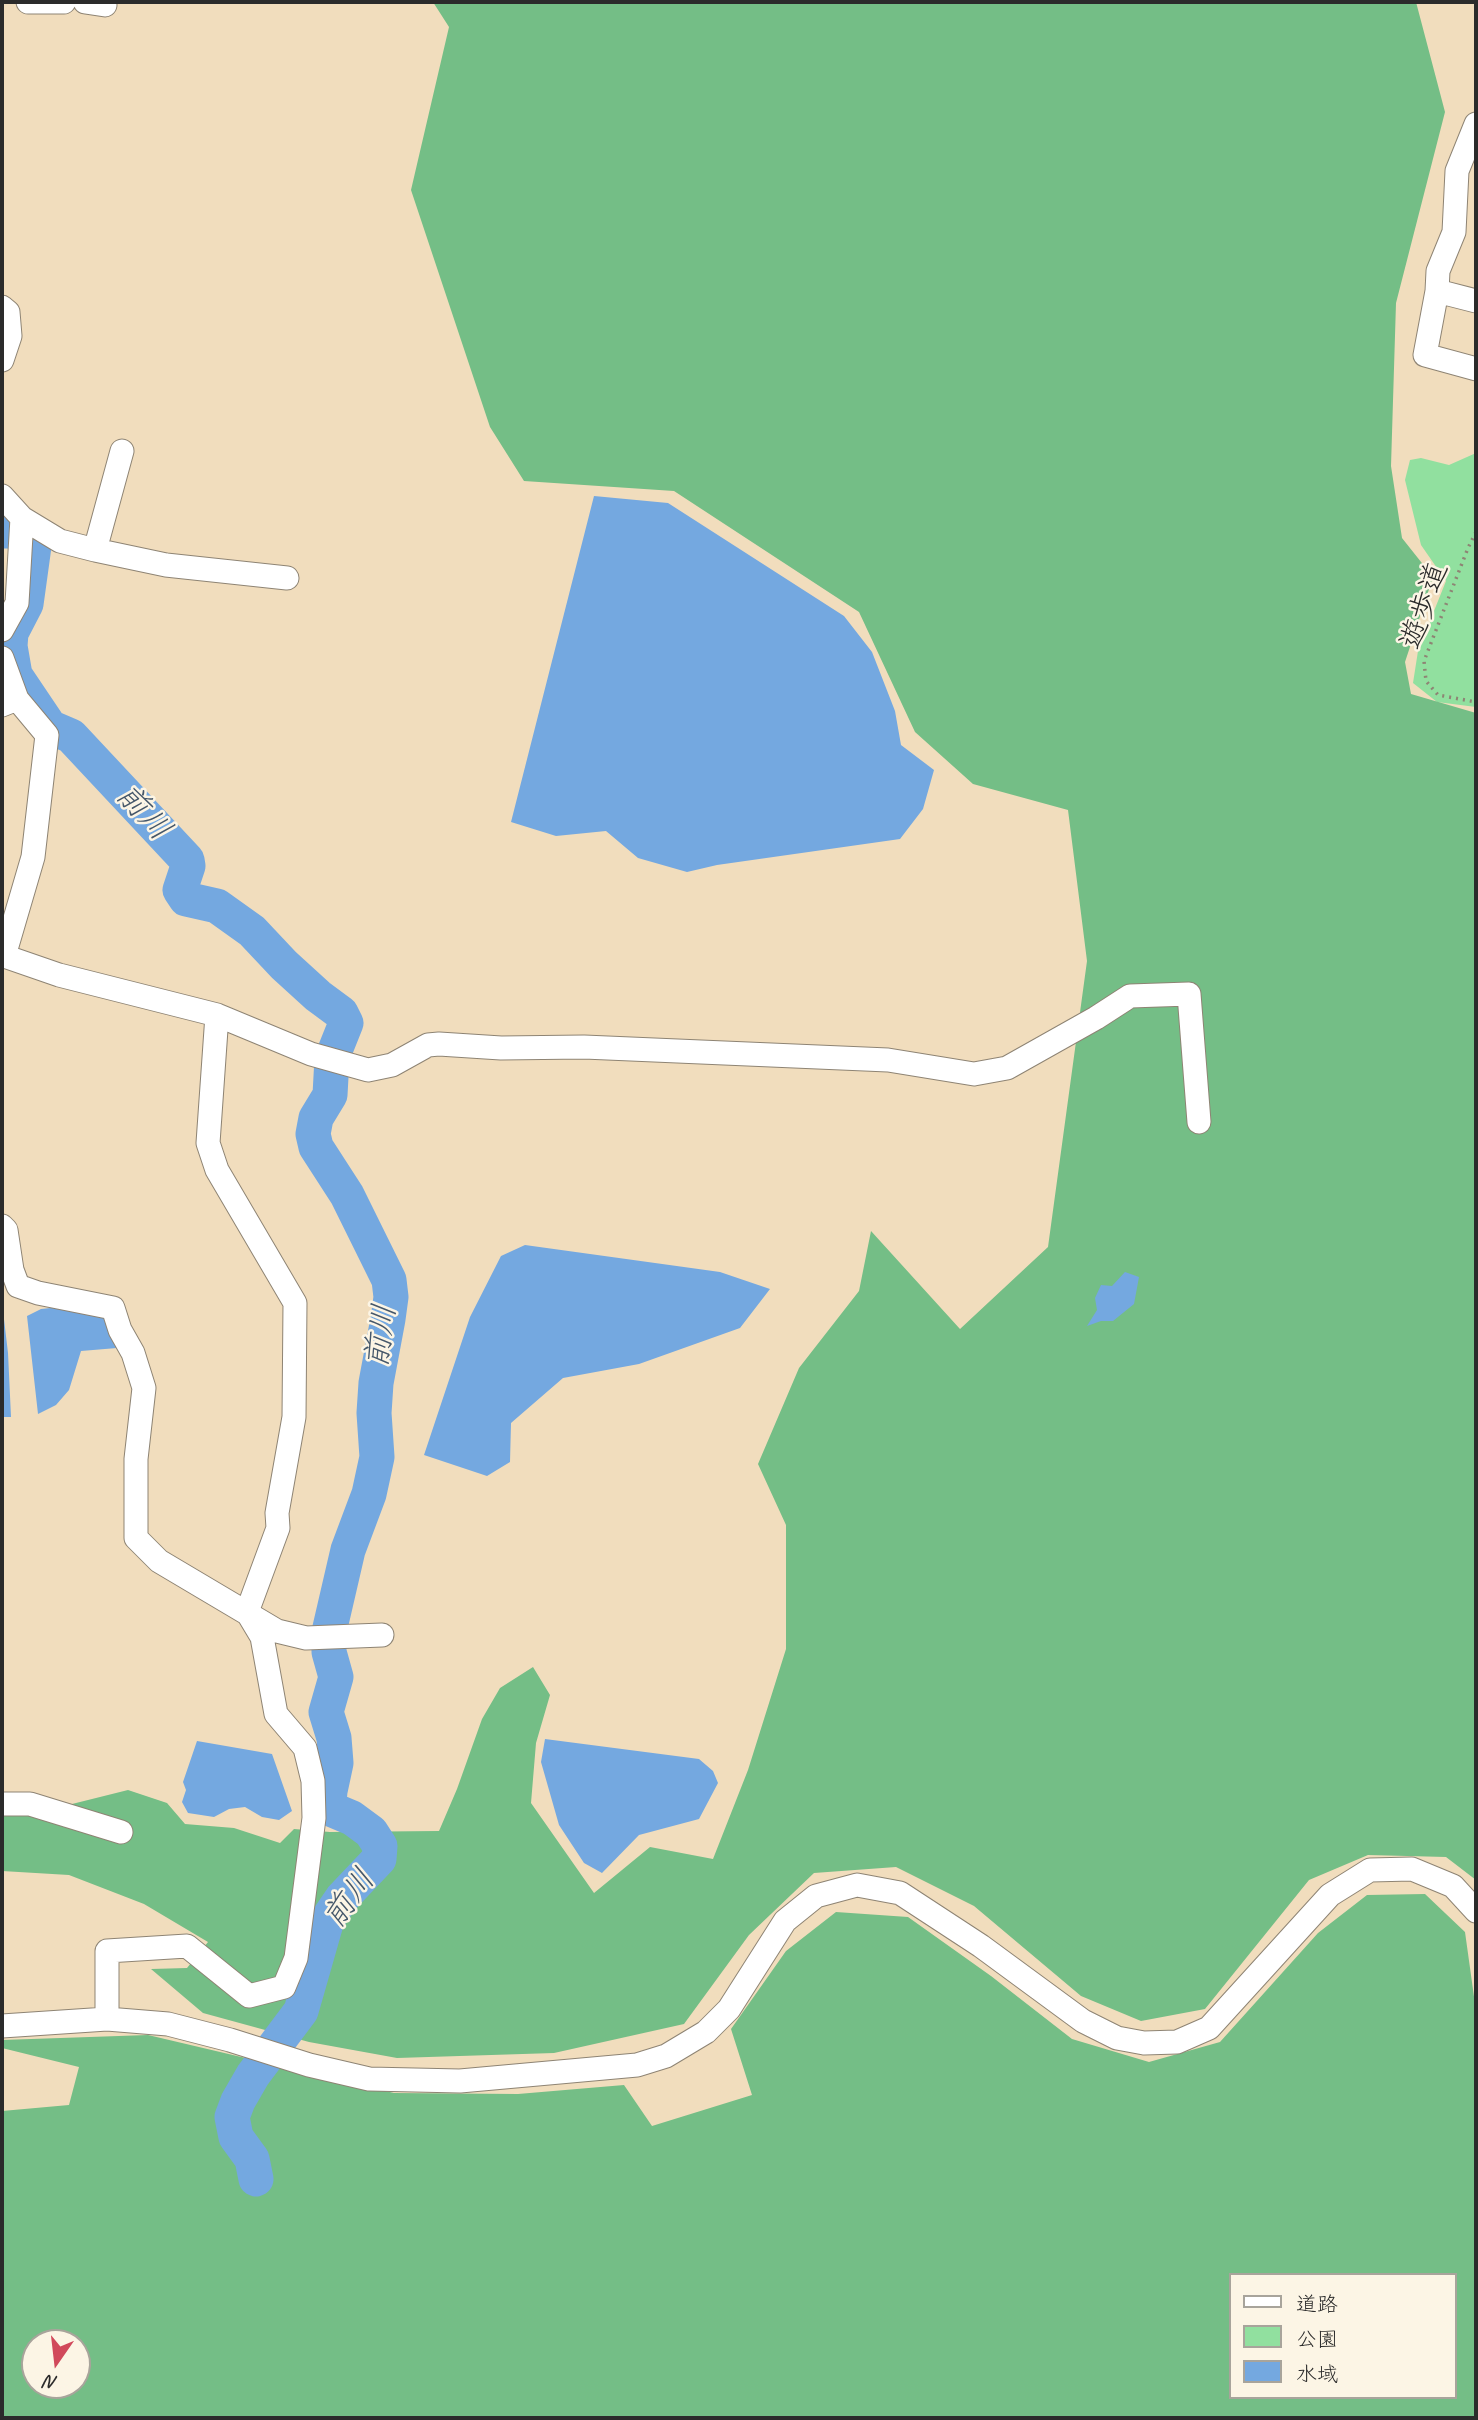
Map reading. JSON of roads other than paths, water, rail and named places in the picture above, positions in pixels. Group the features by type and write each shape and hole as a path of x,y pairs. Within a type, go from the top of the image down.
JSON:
{"street":[{"path":"28,2 64,2"},
{"path":"1476,124 1457,171 1454,232 1438,271 1425,355 1476,369"},
{"path":"1437,291 1476,301"},
{"path":"2,307 8,312 10,335 2,360"},
{"path":"95,550 124,452"},
{"path":"2,496 22,518 60,541 166,565 287,578"},
{"path":"3,625 17,603 11,544 22,518"},
{"path":"2,658 9,702 47,735 33,857 3,964 59,975 216,1016 311,1054 368,1070 392,1065 428,1045 439,1044 501,1048 597,1047 888,1059 974,1074 1007,1068 1130,996 1189,995 1199,1122"},
{"path":"216,1016 208,1143 217,1170 295,1303 293,1417 277,1513 278,1528 247,1612"},
{"path":"2,1226 6,1230 12,1270 18,1286 38,1293 113,1308 133,1353 144,1388 136,1459 136,1538 159,1561 277,1631 306,1638 382,1635"},
{"path":"107,2019 107,1951 187,1946 249,1996 284,1986 296,1958 314,1818 313,1781 305,1748 276,1714 262,1637 247,1612"},
{"path":"2,1804 30,1804 121,1832"},
{"path":"2,2026 107,2019 168,2024 309,2065 369,2079 460,2081 637,2065 666,2056 706,2032 729,2008 785,1921 816,1896 857,1885 900,1893 981,1947 1083,2021 1117,2038 1144,2043 1177,2042 1209,2028 1330,1895 1370,1870 1412,1869 1452,1886 1476,1911"}],"water":[{"path":"594,496 668,503 844,616 872,652 895,711 901,745 934,770 923,809 900,839 717,865 687,872 638,858 606,831 556,836 511,822"},
{"path":"525,1245 720,1272 770,1289 740,1328 639,1364 563,1378 511,1423 510,1462 487,1476 424,1455 470,1317 501,1256"},
{"path":"1125,1272 1139,1277 1134,1304 1113,1321 1101,1321 1087,1326 1097,1310 1095,1298 1101,1285 1112,1286"},
{"path":"2,1302 8,1353 11,1417 2,1417"},
{"path":"60,1307 113,1313 129,1347 81,1351 69,1390 56,1405 38,1414 27,1316 41,1309"},
{"path":"545,1739 699,1759 713,1771 718,1783 699,1819 639,1835 602,1873 584,1863 559,1825 541,1762"},
{"path":"197,1741 272,1754 292,1811 279,1820 262,1817 245,1807 229,1809 214,1817 188,1813 182,1802 186,1790 183,1782"}],"waterway":[{"name":"前川","path":"2,531 13,531 34,546 26,604 11,633 10,646 15,675 50,727 71,736 187,860 188,866 180,890 186,899 217,906 252,931 284,965 341,1013 346,1023 332,1058 330,1095 316,1118 313,1134 316,1147 347,1195 389,1280 391,1297 376,1383 374,1413 377,1457 369,1494 348,1550 329,1632 329,1652 336,1677 326,1712 334,1738 336,1763 329,1804 333,1810 352,1818 371,1832 380,1846 379,1859 342,1898 327,1920 301,2011 253,2075 238,2101 232,2117 236,2137 252,2159 256,2179"}]}
